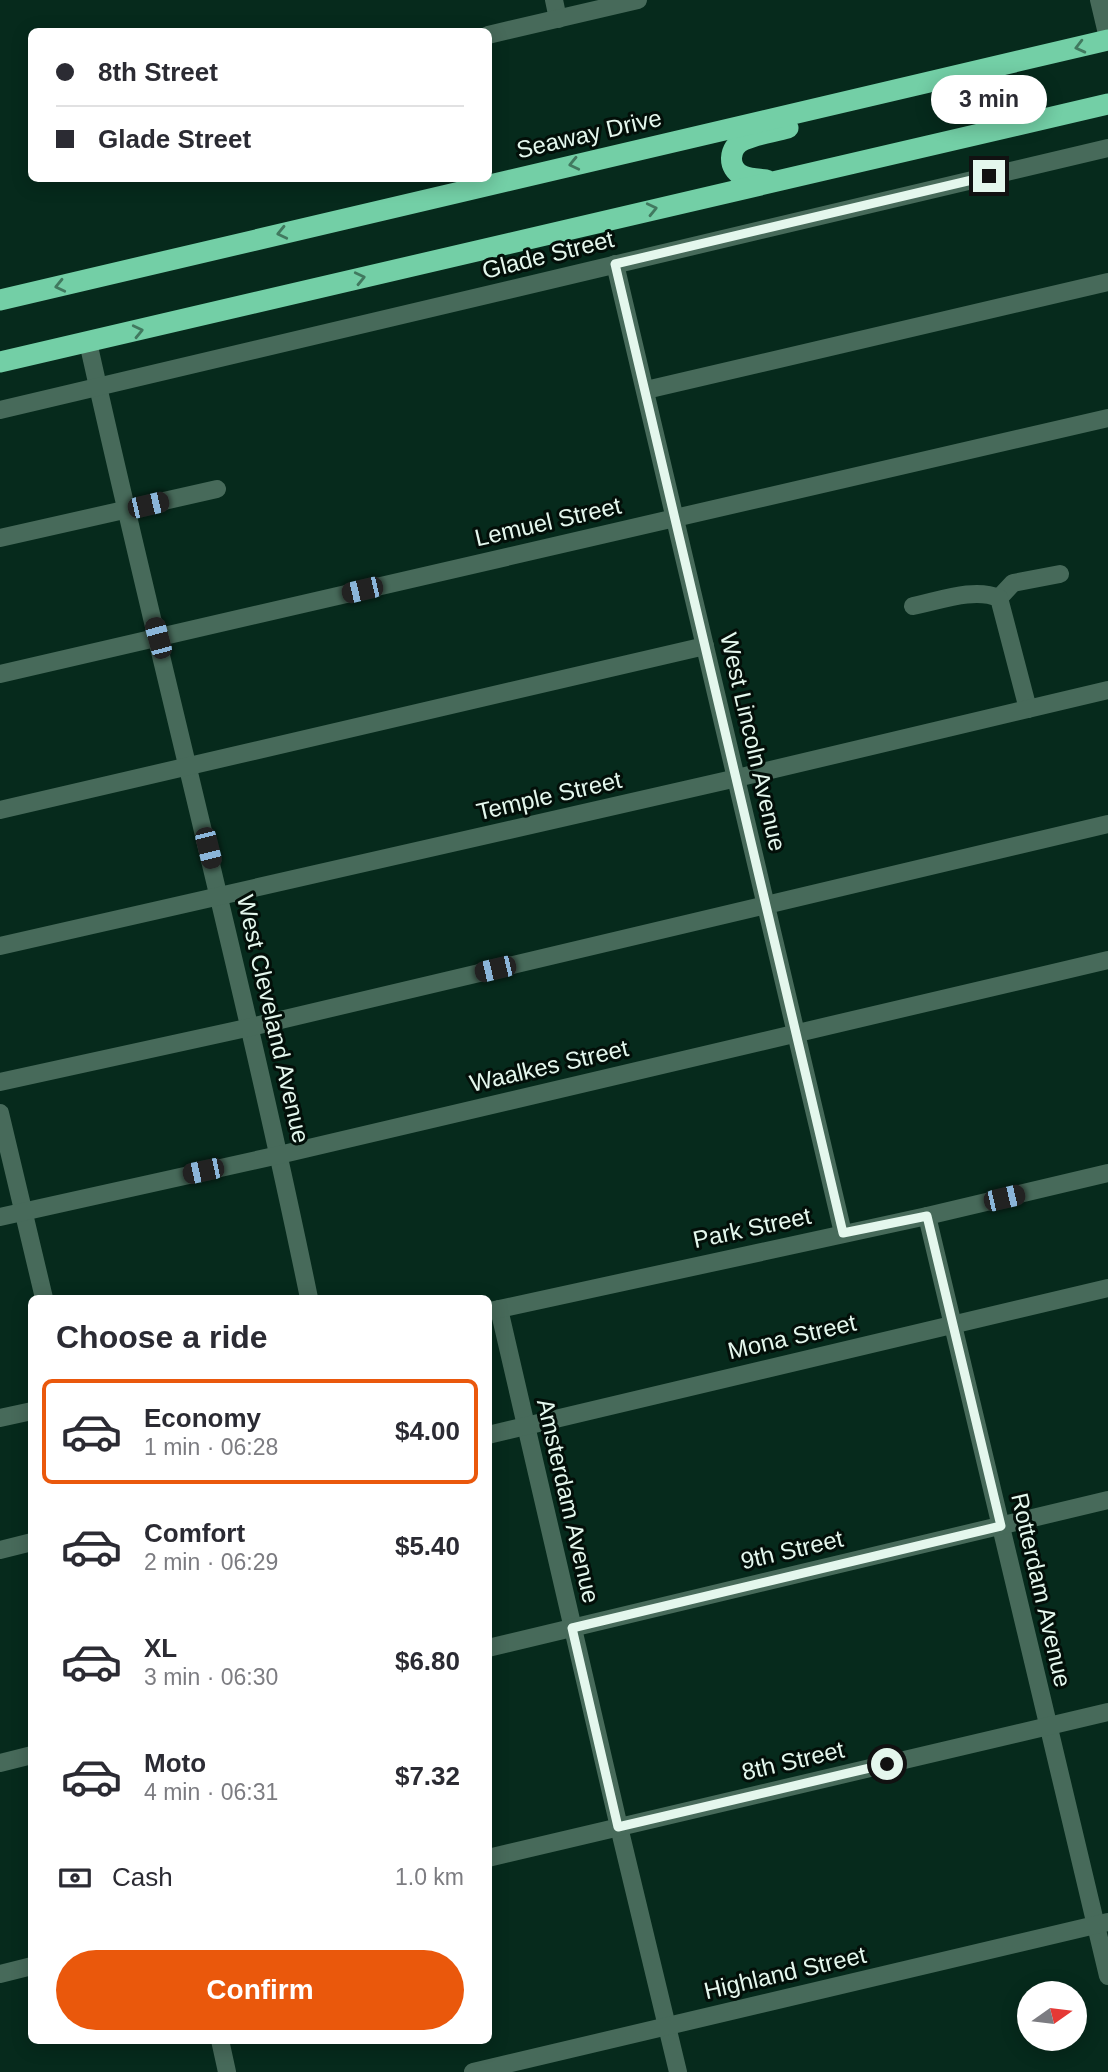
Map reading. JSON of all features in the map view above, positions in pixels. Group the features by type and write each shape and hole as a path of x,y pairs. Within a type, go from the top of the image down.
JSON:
{"highway":[{"name":"Seaway Drive","path":"0,300 1108,39"},
{"path":"771,181 738,173 732,164 732,153 737,144 776,131 1010,76 1051,54"},
{"path":"862,160 934,132 1108,90"},
{"path":"0,362 1108,104"}],"street":[{"path":"554,0 558,19"},
{"path":"492,34 638,0"},
{"path":"1099,0 1108,39"},
{"name":"Glade Street","path":"0,410 1108,148"},
{"name":"West Lincoln Avenue","path":"615,264 843,1233"},
{"path":"646,390 1108,282"},
{"name":"West Cleveland Avenue","path":"88,342 125,510 251,1027 308,1295"},
{"name":"Lemuel Street","path":"0,674 1108,418"},
{"path":"0,538 217,489"},
{"path":"999,598 1013,583 1060,574"},
{"path":"913,606 978,593 999,598 1003,605 1028,709"},
{"path":"0,810 705,646"},
{"name":"Temple Street","path":"0,946 737,778 1108,690"},
{"path":"0,1083 251,1027 1108,824"},
{"name":"Waalkes Street","path":"0,1216 279,1155 1108,960"},
{"path":"0,1113 43,1295"},
{"name":"Park Street","path":"494,1310 927,1216 1108,1173"},
{"name":"Rotterdam Avenue","path":"927,1216 1049,1727 1102,1924 1108,1976"},
{"name":"Mona Street","path":"492,1434 1108,1288"},
{"name":"Amsterdam Avenue","path":"494,1310 525,1426 678,2072"},
{"path":"0,1418 28,1412"},
{"name":"9th Street","path":"492,1647 1108,1500"},
{"path":"0,1550 28,1543"},
{"name":"8th Street","path":"492,1857 1108,1712"},
{"path":"0,1763 28,1756"},
{"name":"Highland Street","path":"473,2072 1102,1924"},
{"path":"0,1974 28,1967"},
{"path":"221,2044 227,2072"}],"route":[{"path":"887,1764 618,1827 572,1628 1001,1526 927,1216 843,1233 615,264 989,176"}]}
